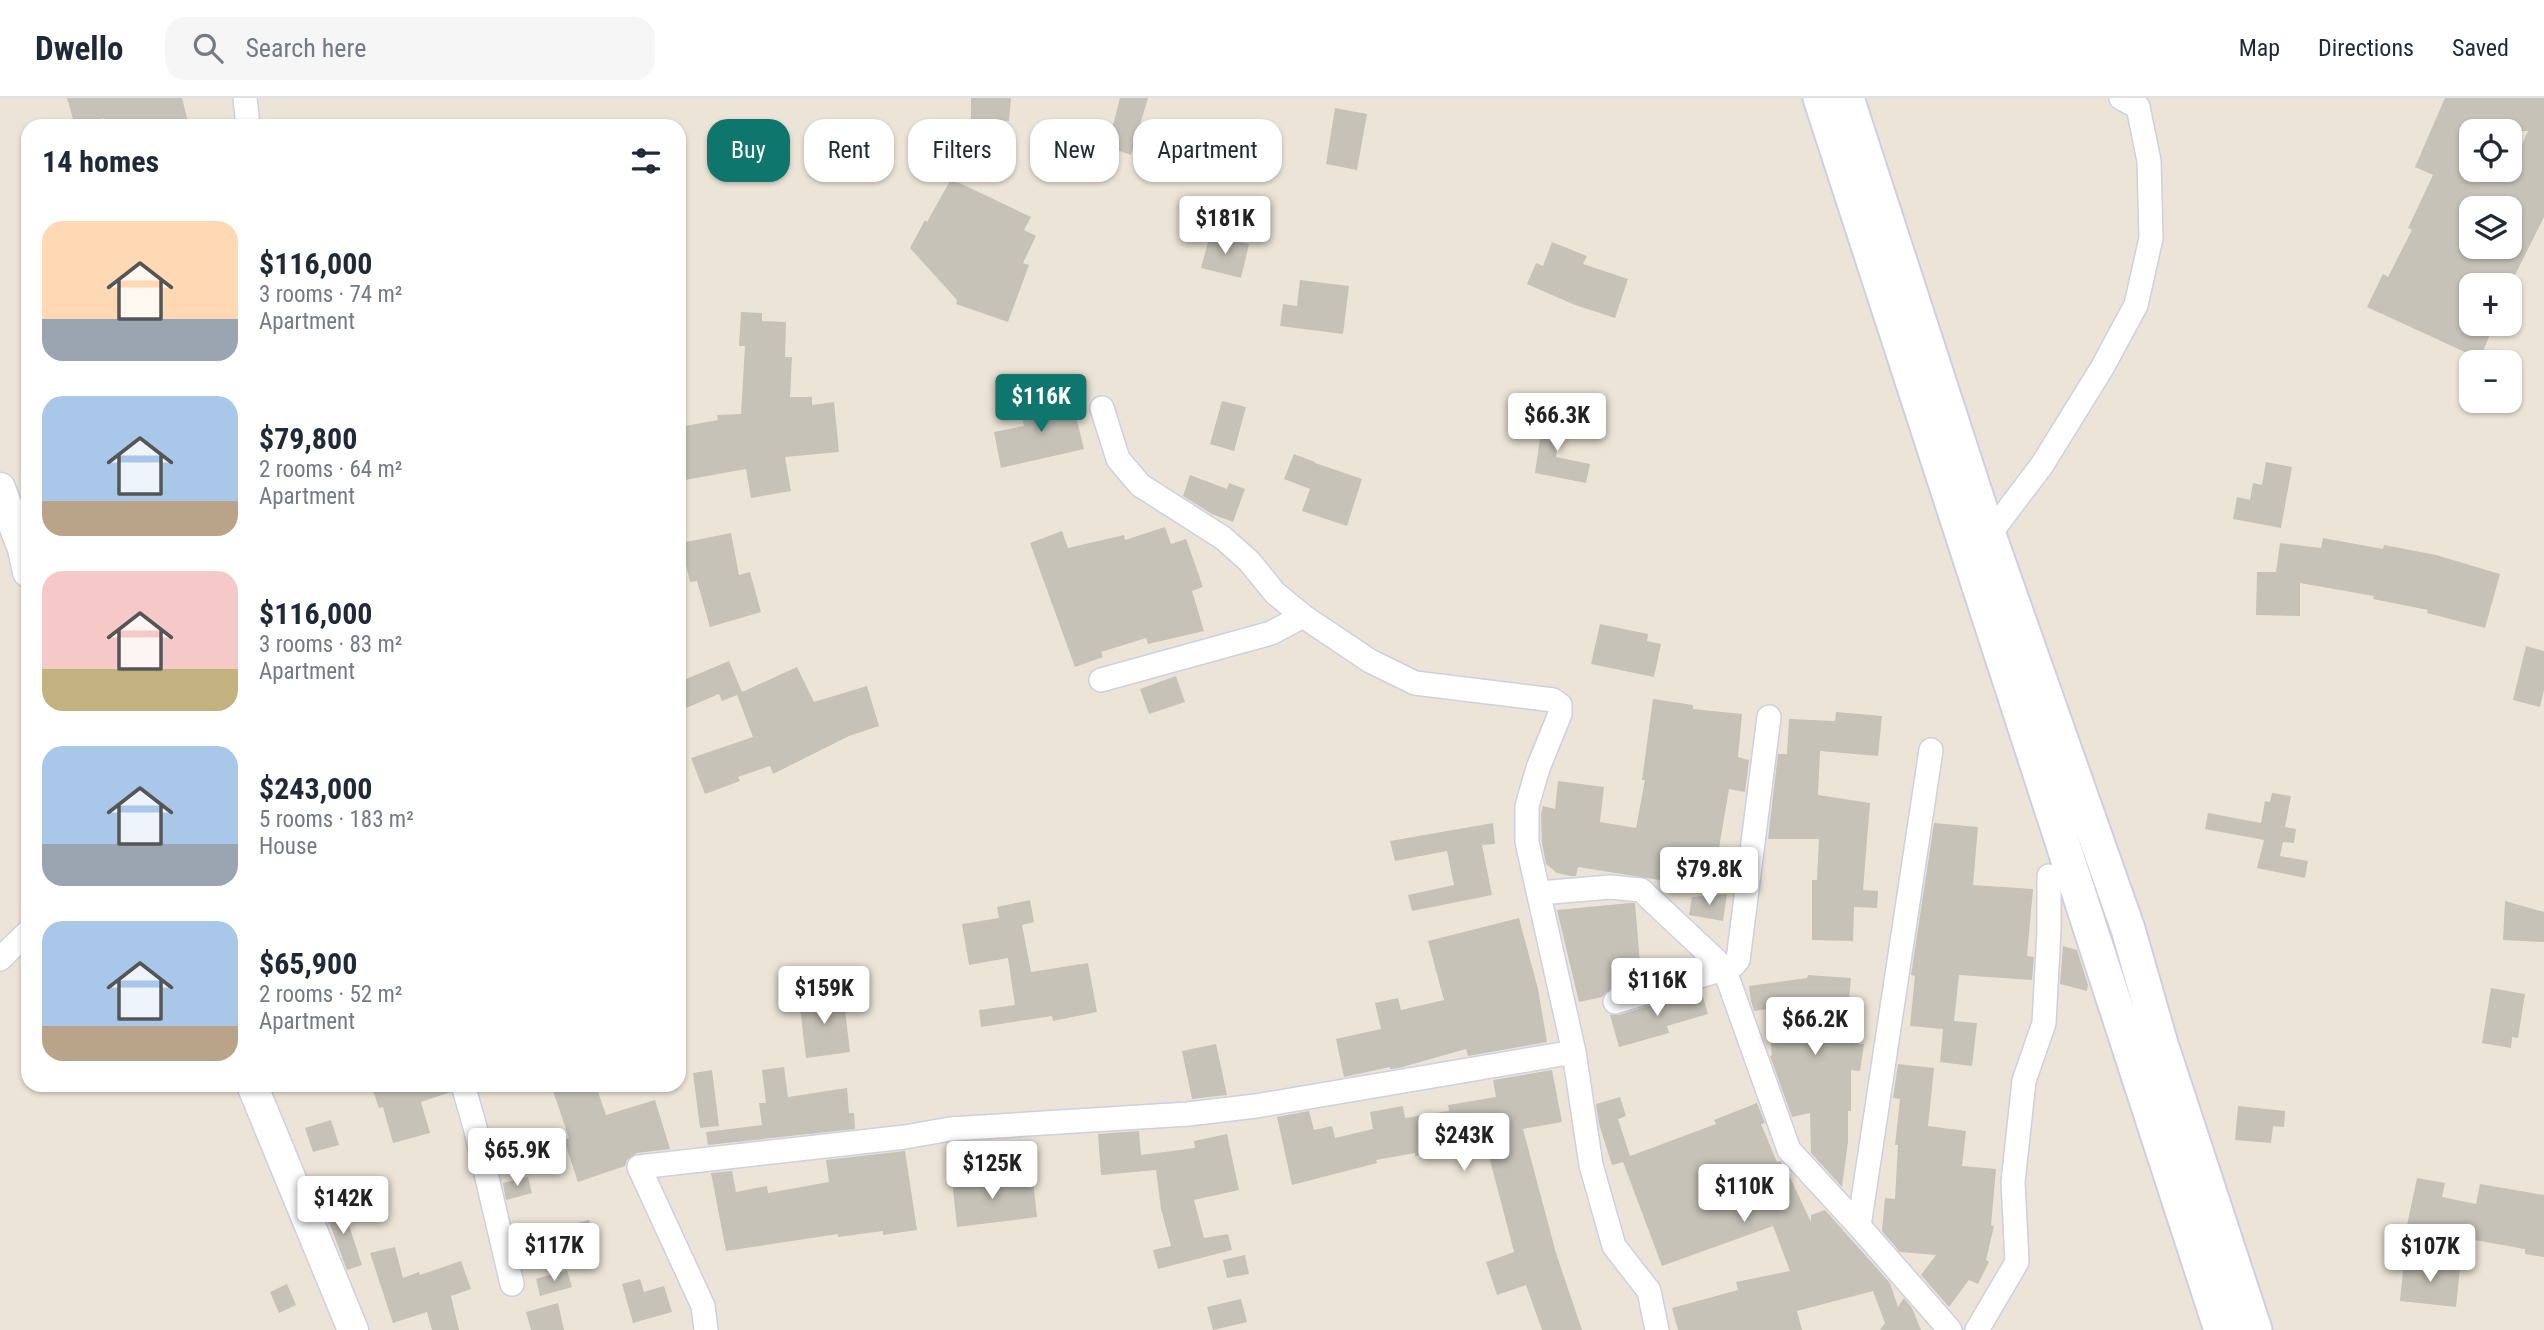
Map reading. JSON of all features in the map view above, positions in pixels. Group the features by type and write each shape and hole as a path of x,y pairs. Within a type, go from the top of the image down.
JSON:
{"main road":[{"path":"1820,98 2221,1330"},
{"path":"1847,98 1989,536 2128,929 2161,1044 2255,1330"}],"street":[{"path":"245,98 247,119"},
{"path":"1989,536 2042,465 2102,368 2136,305 2151,238 2149,161 2138,107 2121,98"},
{"path":"1102,408 1118,459 1140,485 1223,538 1249,561 1275,593 1303,616 1370,662 1415,683 1553,700 1560,705 1560,714 1538,768 1527,806 1527,842 1574,1052 1591,1165 1614,1246 1649,1291 1657,1330"},
{"path":"0,488 21,544"},
{"path":"1101,680 1271,633 1303,616"},
{"path":"1615,1002 1733,966 1738,960 1769,718"},
{"path":"1859,1226 1931,750"},
{"path":"1977,1330 2017,1262 2013,1182 2024,1081 2044,1023 2049,876"},
{"path":"1540,893 1610,887 1642,890 1724,968 1789,1150 1950,1330"},
{"path":"0,959 21,939"},
{"path":"706,1330 703,1306 639,1167 905,1137 950,1129 1188,1114 1256,1106 1574,1052"},
{"path":"255,1092 353,1330"},
{"path":"465,1092 512,1284"}],"building":[{"path":"67,98 182,98 187,119 104,118 73,119"},
{"path":"971,98 1011,98 1009,119 971,119"},
{"path":"1120,98 1148,98 1142,119 1133,119 1131,155 1119,151 1119,119 1115,119"},
{"path":"2445,98 2544,98 2544,217 2516,273 2459,273 2459,336 2489,336 2484,350 2460,350 2367,307 2383,274 2388,277 2412,230 2408,228 2433,175 2415,167"},
{"path":"1335,108 1367,114 1357,170 1326,164"},
{"path":"949,182 957,182 1031,217 1024,230 1036,236 1023,263 1029,265 1008,322 956,304 957,300 910,248 925,220 927,222"},
{"path":"1210,235 1249,244 1241,278 1201,268"},
{"path":"1552,242 1587,256 1583,264 1628,279 1615,318 1575,305 1527,284 1536,263 1543,266"},
{"path":"1300,280 1349,286 1343,334 1280,326 1283,304 1297,306"},
{"path":"741,312 762,313 762,321 786,322 785,357 792,357 790,397 812,397 812,405 834,402 839,452 785,457 791,491 751,498 746,469 686,480 686,426 718,420 717,415 741,414 745,346 739,346"},
{"path":"1071,396 1084,449 1001,468 994,432 1024,426 1021,409"},
{"path":"1222,401 1246,407 1234,451 1210,444"},
{"path":"1544,410 1563,413 1556,457 1590,464 1586,483 1535,473"},
{"path":"1294,454 1362,479 1347,526 1302,511 1310,489 1284,479"},
{"path":"2266,462 2292,467 2281,528 2233,519 2237,497 2250,500 2253,483 2262,485"},
{"path":"1190,475 1227,489 1229,483 1245,489 1233,522 1212,514 1183,496"},
{"path":"1165,527 1171,544 1186,539 1203,587 1192,591 1204,631 1148,644 1146,638 1101,652 1103,657 1075,667 1030,543 1062,531 1068,548 1124,535 1125,540"},
{"path":"731,533 739,575 750,572 761,612 710,627 697,581 690,582 686,565 686,542"},
{"path":"2323,538 2383,549 2384,545 2436,555 2500,574 2485,628 2427,613 2428,610 2373,599 2374,596 2300,583 2300,616 2256,615 2257,572 2276,572 2280,543 2321,548"},
{"path":"1600,624 1648,634 1647,641 1661,644 1654,677 1591,664"},
{"path":"2526,646 2544,651 2544,690 2540,707 2513,700"},
{"path":"729,661 742,692 797,667 814,702 867,686 879,726 849,736 773,774 770,766 738,777 740,781 705,794 691,758 753,737 737,695 722,701 719,694 686,708 686,679"},
{"path":"1176,676 1185,702 1149,714 1140,689"},
{"path":"1653,699 1693,705 1693,709 1742,714 1738,757 1749,760 1745,792 1729,789 1718,854 1733,856 1728,891 1578,867 1576,876 1571,876 1557,873 1546,864 1541,814 1543,806 1555,809 1558,781 1604,787 1600,822 1636,828 1645,780 1642,780"},
{"path":"1836,712 1882,716 1878,756 1820,751 1818,795 1870,803 1863,890 1878,891 1877,908 1854,907 1853,941 1812,940 1812,880 1817,880 1819,839 1768,839 1778,754 1787,754 1789,719 1835,721"},
{"path":"2272,793 2291,796 2285,827 2296,829 2294,843 2283,842 2280,856 2308,861 2305,878 2257,868 2264,840 2205,829 2208,813 2261,823 2265,801 2270,802"},
{"path":"1493,823 1495,844 1482,845 1492,895 1412,911 1408,895 1454,885 1447,851 1395,861 1390,841"},
{"path":"1934,823 1978,827 1973,885 2033,889 2027,956 2034,957 2032,980 1959,975 1954,1021 1977,1023 1972,1066 1940,1062 1943,1029 1910,1026 1915,976 1911,975"},
{"path":"1727,894 1723,921 1689,915 1692,897"},
{"path":"1030,900 1034,922 1022,925 1031,972 1088,963 1097,1012 1053,1021 1052,1016 981,1027 979,1010 1015,1005 1008,958 969,965 962,924 999,918 997,907"},
{"path":"2505,901 2544,912 2544,942 2503,940"},
{"path":"1635,903 1640,964 1648,962 1652,976 1611,989 1602,997 1579,1002 1557,910"},
{"path":"1519,918 1538,989 1547,1042 1468,1056 1466,1049 1399,1068 1390,1067 1344,1077 1336,1039 1381,1029 1375,1003 1398,998 1401,1010 1444,1000 1428,941"},
{"path":"2063,946 2077,950 2088,985 2087,991 2060,984"},
{"path":"1808,975 1851,978 1848,1010 1862,1011 1859,1044 1864,1044 1860,1071 1851,1070 1851,1111 1848,1111 1848,1142 1842,1187 1811,1153 1810,1113 1792,1117 1770,1056 1767,1009 1754,1011 1751,1001 1749,986 1807,978"},
{"path":"2491,988 2525,994 2518,1038 2512,1037 2511,1048 2482,1043"},
{"path":"1701,990 1708,1014 1667,1026 1669,1033 1619,1047 1610,1015 1619,1015"},
{"path":"843,993 850,1052 806,1058 799,999"},
{"path":"1216,1044 1227,1095 1192,1099 1182,1051"},
{"path":"1898,1064 1934,1068 1928,1126 1966,1131 1962,1166 1996,1169 1991,1225 1994,1226 1986,1260 1989,1262 1978,1284 1969,1280 1949,1307 1921,1275 1936,1255 1900,1252 1882,1231 1885,1198 1895,1199 1898,1145 1895,1145 1900,1099 1893,1098"},
{"path":"784,1067 788,1097 847,1088 849,1113 854,1113 855,1129 708,1145 706,1132 762,1125 759,1103 766,1103 762,1070"},
{"path":"712,1070 719,1126 700,1128 693,1073"},
{"path":"1552,1070 1562,1122 1523,1129 1556,1253 1582,1330 1542,1330 1526,1285 1497,1295 1486,1262 1514,1252 1485,1141 1451,1147 1452,1150 1376,1160 1377,1163 1292,1185 1277,1117 1309,1111 1314,1130 1332,1126 1335,1138 1373,1129 1370,1112 1403,1106 1405,1118 1449,1111 1448,1105 1496,1097 1493,1080"},
{"path":"373,1092 451,1092 421,1102 430,1133 393,1143 383,1107 379,1108"},
{"path":"553,1092 598,1092 606,1115 655,1100 670,1149 637,1153 627,1160 625,1166 578,1182 564,1140 569,1138"},
{"path":"1620,1097 1626,1116 1618,1119 1630,1156 1716,1124 1714,1120 1757,1103 1765,1123 1761,1124 1777,1162 1780,1161 1785,1167 1811,1222 1811,1215 1825,1210 1890,1283 1898,1307 1904,1298 1912,1308 1921,1330 1880,1330 1885,1323 1873,1291 1797,1311 1802,1330 1678,1330 1672,1308 1738,1290 1736,1282 1790,1271 1773,1226 1662,1266 1623,1162 1612,1165 1599,1124 1596,1104"},
{"path":"2238,1106 2285,1111 2284,1127 2273,1126 2271,1143 2235,1140"},
{"path":"331,1120 339,1145 313,1152 305,1128"},
{"path":"1139,1131 1141,1155 1195,1148 1194,1141 1227,1134 1239,1190 1194,1200 1204,1238 1228,1234 1232,1250 1158,1269 1153,1250 1171,1246 1161,1209 1156,1170 1101,1175 1098,1134"},
{"path":"905,1151 917,1230 883,1235 883,1231 838,1237 838,1234 726,1251 711,1173 732,1171 736,1192 767,1186 768,1193 829,1182 826,1160"},
{"path":"995,1175 996,1184 1033,1180 1037,1217 957,1227 952,1179"},
{"path":"528,1177 532,1193 506,1200 503,1183"},
{"path":"2417,1178 2445,1183 2442,1197 2476,1204 2480,1184 2544,1195 2544,1257 2525,1254 2525,1249 2406,1230"},
{"path":"342,1204 362,1265 347,1270 324,1209"},
{"path":"589,1220 598,1255 562,1264 554,1229"},
{"path":"395,1247 403,1278 461,1261 471,1289 451,1296 459,1330 432,1330 427,1312 393,1323 370,1253"},
{"path":"1245,1255 1249,1274 1227,1278 1223,1260"},
{"path":"2404,1262 2460,1268 2456,1307 2400,1301"},
{"path":"567,1270 572,1287 540,1296 536,1279"},
{"path":"640,1279 644,1292 664,1286 672,1312 633,1323 622,1284"},
{"path":"287,1284 296,1305 279,1313 270,1292"},
{"path":"1241,1299 1247,1322 1213,1330 1207,1307"},
{"path":"558,1303 564,1330 531,1330 526,1312"}]}
